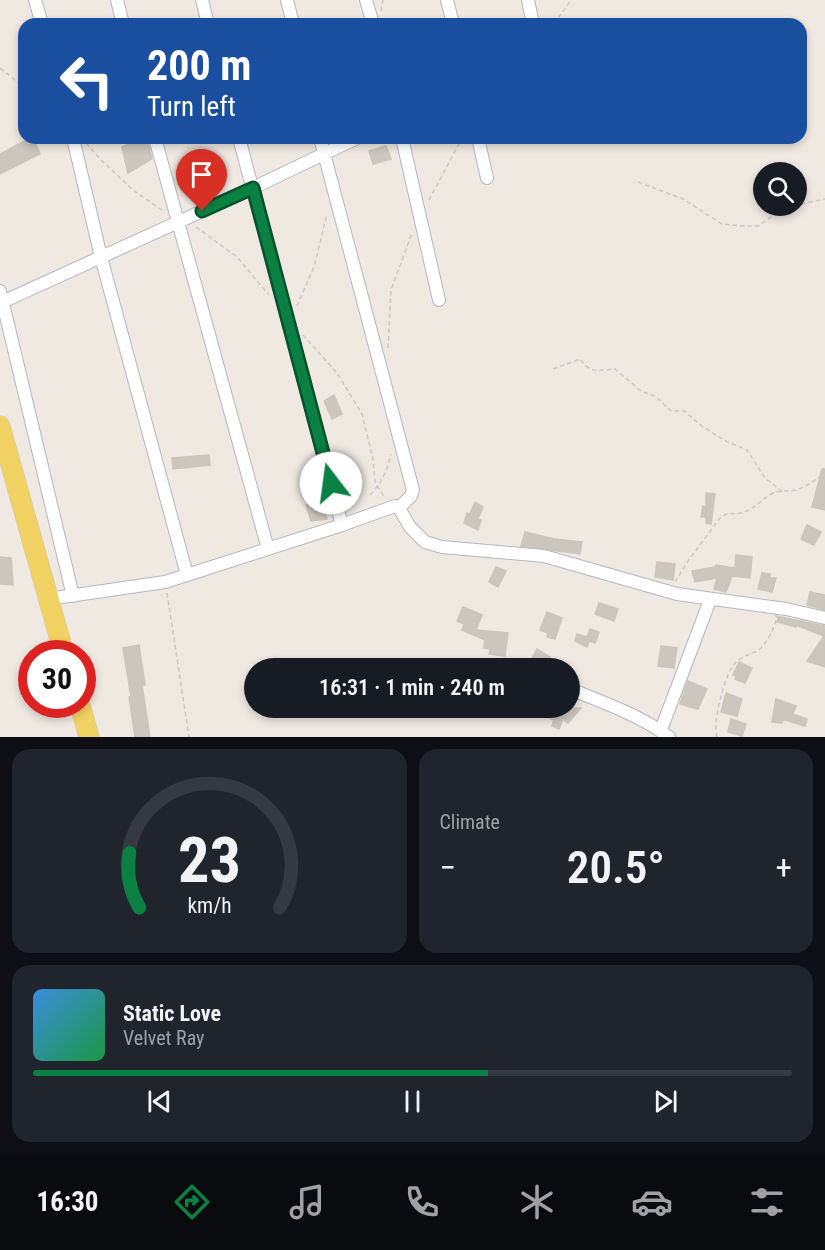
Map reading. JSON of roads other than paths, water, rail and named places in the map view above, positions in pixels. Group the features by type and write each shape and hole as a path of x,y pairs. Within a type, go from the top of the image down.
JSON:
{"main road":[{"path":"0,426 60,640"},
{"path":"84,718 89,737"}],"street":[{"path":"35,0 40,18"},
{"path":"117,0 122,18"},
{"path":"202,0 206,18"},
{"path":"287,0 292,18"},
{"path":"366,0 371,18"},
{"path":"447,0 452,18"},
{"path":"528,0 532,18"},
{"path":"74,144 101,257 187,575"},
{"path":"157,144 268,549"},
{"path":"241,144 342,525"},
{"path":"322,144 413,490 411,496 399,508"},
{"path":"73,596 1,299 101,257 345,144"},
{"path":"403,144 439,300"},
{"path":"480,144 488,177"},
{"path":"48,600 165,582 394,506 399,508 410,527 425,542 442,548 544,556 658,590 710,600 778,608 825,618"},
{"path":"580,693 665,734 710,600"}]}
